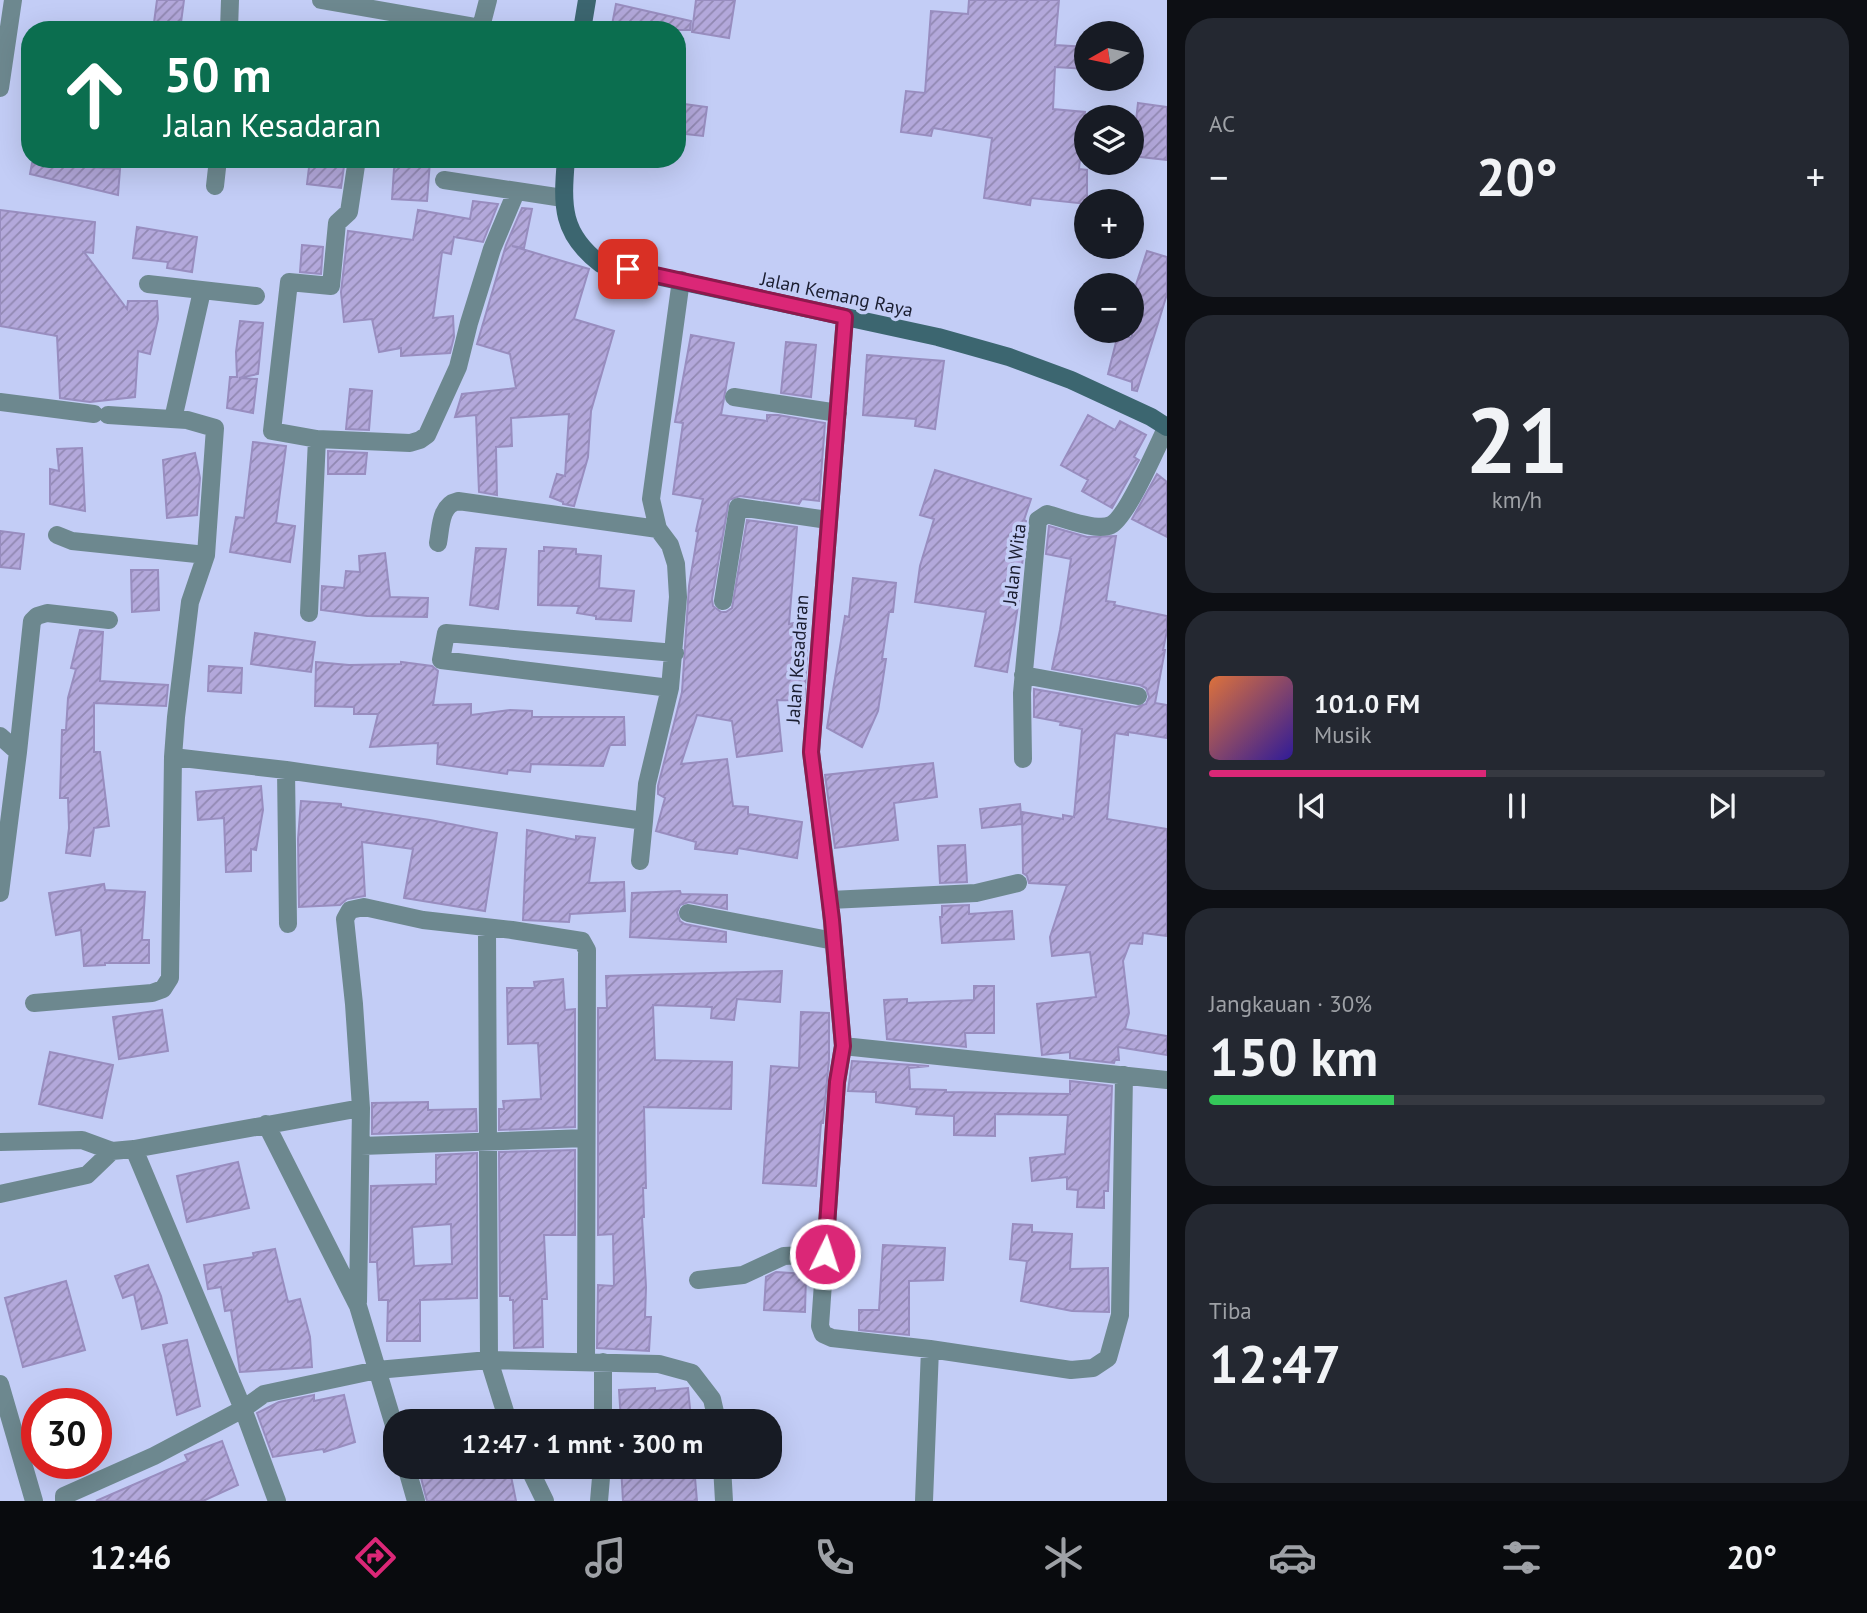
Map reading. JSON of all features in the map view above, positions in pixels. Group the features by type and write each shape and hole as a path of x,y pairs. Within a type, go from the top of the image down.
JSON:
{"street":[{"path":"0,88 13,0"},
{"path":"229,21 230,0"},
{"path":"321,0 441,21"},
{"path":"487,21 488,0"},
{"path":"584,21 587,0"},
{"path":"215,186 217,168"},
{"path":"356,168 349,212 337,223 331,286 289,282 272,431 317,439 410,443 427,435 458,367 492,249 516,192"},
{"name":"Jalan Kemang Raya","path":"565,168 563,198 570,229 584,251 601,264 938,337 1009,357 1071,380 1152,417 1167,427"},
{"path":"444,180 563,198"},
{"path":"640,862 647,783 670,688 675,653 678,597 676,564 670,545 657,529 651,499 681,280"},
{"path":"148,284 256,296"},
{"path":"173,419 202,291"},
{"name":"Jalan Kesadaran","path":"845,317 811,752 830,900 843,1046 837,1082 820,1326 823,1334 832,1338 930,1349"},
{"path":"734,397 838,413"},
{"path":"0,402 101,414 187,420 215,428 206,555 190,603 173,757 170,978 163,989 152,993 34,1003"},
{"name":"Jalan Wita","path":"1023,759 1023,676 1038,520 1047,514 1097,527 1111,525 1139,486 1167,427"},
{"path":"309,613 317,439"},
{"path":"438,543 445,507 458,501 657,529"},
{"path":"723,601 738,507 828,520"},
{"path":"57,535 72,541 206,555"},
{"path":"0,893 8,776 18,752 32,621 47,613 109,620"},
{"path":"670,688 441,660 446,632 675,653"},
{"path":"1023,676 1138,696"},
{"path":"0,736 18,752"},
{"path":"173,757 286,770 644,821"},
{"path":"286,770 288,924"},
{"path":"830,900 976,893 1018,883"},
{"path":"358,1306 361,1108 345,919 350,910 364,907 423,920 582,941 585,945 586,1138 595,1362 601,1409"},
{"path":"688,914 834,941"},
{"path":"486,928 489,1360 504,1409"},
{"path":"843,1046 1167,1080"},
{"path":"924,1501 930,1349 1071,1370 1093,1368 1108,1358 1120,1315 1124,1075"},
{"path":"0,1142 82,1140 112,1151 134,1149 361,1108"},
{"path":"266,1124 358,1306 389,1409"},
{"path":"361,1146 586,1138"},
{"path":"134,1149 243,1409 277,1501"},
{"path":"0,1194 86,1175 112,1151"},
{"path":"698,1280 743,1275 759,1270 784,1256 825,1254"},
{"path":"64,1501 64,1496 155,1456 243,1409 264,1394 377,1370 489,1360 659,1364 692,1373 712,1399 714,1409"},
{"path":"0,1384 34,1501"},
{"path":"410,1479 416,1501"},
{"path":"534,1479 545,1501"},
{"path":"598,1501 601,1479"},
{"path":"723,1479 724,1501"}],"building":[{"path":"157,0 184,0 181,21 154,21"},
{"path":"696,0 735,0 729,38 692,32"},
{"path":"969,0 1059,0 1055,45 1074,46 1074,68 1055,67 1053,109 1074,111 1074,175 1087,175 1087,189 1074,189 1074,203 1031,198 1030,205 984,198 992,138 933,128 931,136 901,132 906,91 925,93 931,11 968,14"},
{"path":"616,4 691,21 690,30 686,30 686,21 613,21"},
{"path":"1138,103 1167,107 1167,160 1144,157 1144,105"},
{"path":"686,104 707,107 703,136 686,134"},
{"path":"31,168 120,169 118,195 30,174"},
{"path":"309,168 344,168 341,188 307,184"},
{"path":"429,168 427,201 392,199 394,169"},
{"path":"473,201 498,204 483,242 454,237 451,254 442,252 433,318 453,316 454,337 450,353 401,356 401,348 379,352 372,319 344,322 341,292 348,231 413,240 418,210 470,219"},
{"path":"522,208 532,209 524,248 512,246 589,269 574,319 614,331 591,411 588,457 574,506 550,497 557,474 565,476 569,414 511,418 512,446 496,447 497,495 479,492 476,415 455,417 462,394 516,388 510,354 477,344 506,245"},
{"path":"0,210 95,222 93,253 84,252 127,309 128,301 157,301 158,319 150,354 138,351 135,397 90,402 60,398 57,336 0,326"},
{"path":"137,227 197,237 192,272 167,268 168,262 133,258"},
{"path":"302,245 323,247 321,274 300,272"},
{"path":"1147,251 1167,257 1167,294 1137,391 1132,390 1132,382 1108,374 1116,343 1144,343 1144,273 1140,273"},
{"path":"240,321 263,323 258,374 239,378 257,379 253,413 227,408 230,377 237,377 236,352"},
{"path":"691,335 734,343 721,415 767,421 767,415 778,415 825,423 819,501 802,499 799,504 740,496 729,500 712,599 713,606 721,612 732,608 747,520 797,527 789,624 794,623 795,641 806,641 804,701 777,700 782,751 737,757 732,721 697,715 681,764 727,759 733,806 748,807 748,814 802,822 797,858 738,848 737,854 695,849 696,842 656,831 665,798 658,794 658,786 682,692 689,586 703,499 673,494 683,423 675,422"},
{"path":"786,342 816,345 811,397 781,393"},
{"path":"867,355 944,361 935,429 915,426 916,419 863,415"},
{"path":"350,389 372,391 369,430 346,429"},
{"path":"1088,415 1115,430 1120,421 1146,435 1134,457 1139,460 1112,508 1082,491 1088,480 1061,465"},
{"path":"253,442 286,446 276,523 295,526 290,562 230,552 236,517 244,518"},
{"path":"82,448 85,511 50,504 50,469 59,471 57,449"},
{"path":"328,451 367,453 365,474 328,474"},
{"path":"195,453 200,478 197,515 167,518 163,460"},
{"path":"935,470 1031,499 1024,520 1019,600 1007,672 975,666 986,612 915,602 920,566 934,519 920,515"},
{"path":"1157,474 1167,482 1167,537 1132,519"},
{"path":"1049,526 1087,537 1116,536 1106,601 1167,616 1165,650 1155,703 1167,705 1167,738 1128,732 1128,735 1115,733 1107,819 1167,829 1167,936 1143,933 1142,944 1130,943 1123,961 1129,1013 1125,1029 1167,1036 1167,1055 1118,1047 1119,1060 1114,1063 1070,1058 1070,1052 1042,1055 1037,1004 1096,997 1090,952 1052,956 1050,937 1067,885 1029,883 1023,873 1022,812 1063,819 1063,815 1074,817 1082,729 1034,717 1034,689 1136,707 1146,704 1149,697 1146,688 1140,685 1052,669 1071,559 1046,554"},
{"path":"0,531 24,534 20,569 0,567"},
{"path":"544,547 576,549 576,554 601,556 599,588 634,591 631,621 596,619 596,616 577,613 579,606 538,605 539,551 544,551"},
{"path":"476,548 506,549 498,609 470,605"},
{"path":"385,553 390,597 428,598 427,617 367,616 321,610 322,586 344,588 346,571 360,572 359,556"},
{"path":"131,570 158,570 159,610 132,612"},
{"path":"853,578 896,583 893,612 889,612 882,659 886,659 878,711 862,747 827,728 845,616 849,617"},
{"path":"80,630 103,632 100,681 168,685 166,706 94,703 94,752 100,752 109,826 94,828 90,856 66,853 68,798 60,798 62,730 66,730 68,698 76,669 71,668"},
{"path":"255,633 315,642 311,672 251,664"},
{"path":"316,662 349,665 401,662 432,666 438,671 433,705 471,704 471,715 510,710 532,711 532,717 624,717 625,745 610,745 603,766 531,764 530,772 508,770 507,774 437,764 438,743 370,747 378,714 354,714 354,707 315,706"},
{"path":"209,666 242,668 241,693 208,691"},
{"path":"933,763 937,797 894,803 898,840 835,848 825,775"},
{"path":"261,786 263,810 256,850 251,849 251,871 226,872 224,818 198,820 196,792"},
{"path":"301,801 341,804 341,807 497,833 485,911 404,898 413,849 362,842 365,896 347,899 340,905 299,907 298,839"},
{"path":"1020,804 1022,824 982,828 980,809"},
{"path":"527,830 576,840 576,836 595,838 589,883 624,882 625,911 570,914 569,922 523,920"},
{"path":"965,845 967,882 940,883 938,846"},
{"path":"104,884 105,890 145,892 142,940 149,940 149,963 84,966 81,930 56,935 49,893"},
{"path":"680,891 681,894 727,895 727,909 689,902 680,905 677,912 680,921 685,924 726,932 726,942 630,937 632,893"},
{"path":"969,905 969,914 1012,911 1014,939 942,943 942,906"},
{"path":"782,971 780,1002 737,999 734,1020 711,1018 712,1007 653,1005 655,1060 732,1062 731,1109 644,1107 646,1188 643,1188 642,1217 645,1317 651,1317 649,1351 597,1348 598,1285 614,1286 613,1234 598,1235 598,1008 607,1008 606,976"},
{"path":"563,979 565,1010 575,1009 575,1127 499,1130 499,1109 504,1109 503,1101 541,1099 538,1043 508,1044 507,988 535,988 534,982"},
{"path":"974,986 994,986 994,1033 965,1033 966,1047 887,1039 884,1000 907,999 907,1003 974,1000"},
{"path":"162,1010 168,1051 119,1059 113,1017"},
{"path":"801,1012 829,1013 829,1060 816,1186 763,1183 771,1066 799,1068"},
{"path":"50,1052 113,1065 102,1118 39,1104"},
{"path":"852,1061 929,1066 909,1068 910,1089 1070,1094 1070,1081 1112,1086 1108,1191 1104,1191 1104,1208 1077,1207 1078,1190 1067,1189 1067,1177 1032,1181 1030,1158 1065,1154 1068,1115 995,1114 995,1136 954,1135 954,1116 916,1114 917,1107 876,1102 876,1092 848,1091"},
{"path":"428,1102 428,1110 476,1109 477,1131 372,1134 372,1103"},
{"path":"575,1150 575,1235 544,1235 547,1299 542,1299 543,1347 514,1348 513,1300 510,1300 510,1296 500,1296 499,1152"},
{"path":"477,1153 477,1298 420,1300 420,1341 387,1341 388,1300 379,1300 377,1262 370,1262 371,1186 436,1184 436,1155","holes":["451,1224 452,1264 414,1266 412,1227"]},
{"path":"238,1162 249,1208 187,1222 177,1176"},
{"path":"1013,1224 1032,1225 1032,1232 1072,1234 1070,1269 1108,1268 1109,1312 1072,1311 1021,1301 1027,1261 1010,1259"},
{"path":"883,1245 945,1248 943,1280 909,1281 909,1335 859,1330 859,1310 879,1310"},
{"path":"275,1249 288,1302 300,1299 310,1337 312,1367 240,1372 231,1310 225,1311 221,1287 208,1289 204,1265 254,1257 253,1253"},
{"path":"148,1265 161,1296 167,1323 142,1329 134,1294 123,1298 115,1276"},
{"path":"776,1272 806,1274 805,1312 764,1310 766,1277"},
{"path":"66,1281 85,1350 23,1367 5,1298"},
{"path":"187,1340 200,1406 177,1415 163,1345"},
{"path":"688,1388 690,1409 620,1409 619,1390"},
{"path":"314,1395 314,1401 344,1395 355,1442 324,1452 323,1449 273,1457 257,1413 279,1402"},
{"path":"222,1441 238,1485 203,1501 96,1501 188,1461 185,1455"},
{"path":"421,1479 512,1479 516,1501 427,1501"},
{"path":"622,1479 695,1479 697,1501 623,1501"}],"route":[{"path":"628,269 845,317 811,752 832,920 843,1046 837,1082 825,1254"}]}
